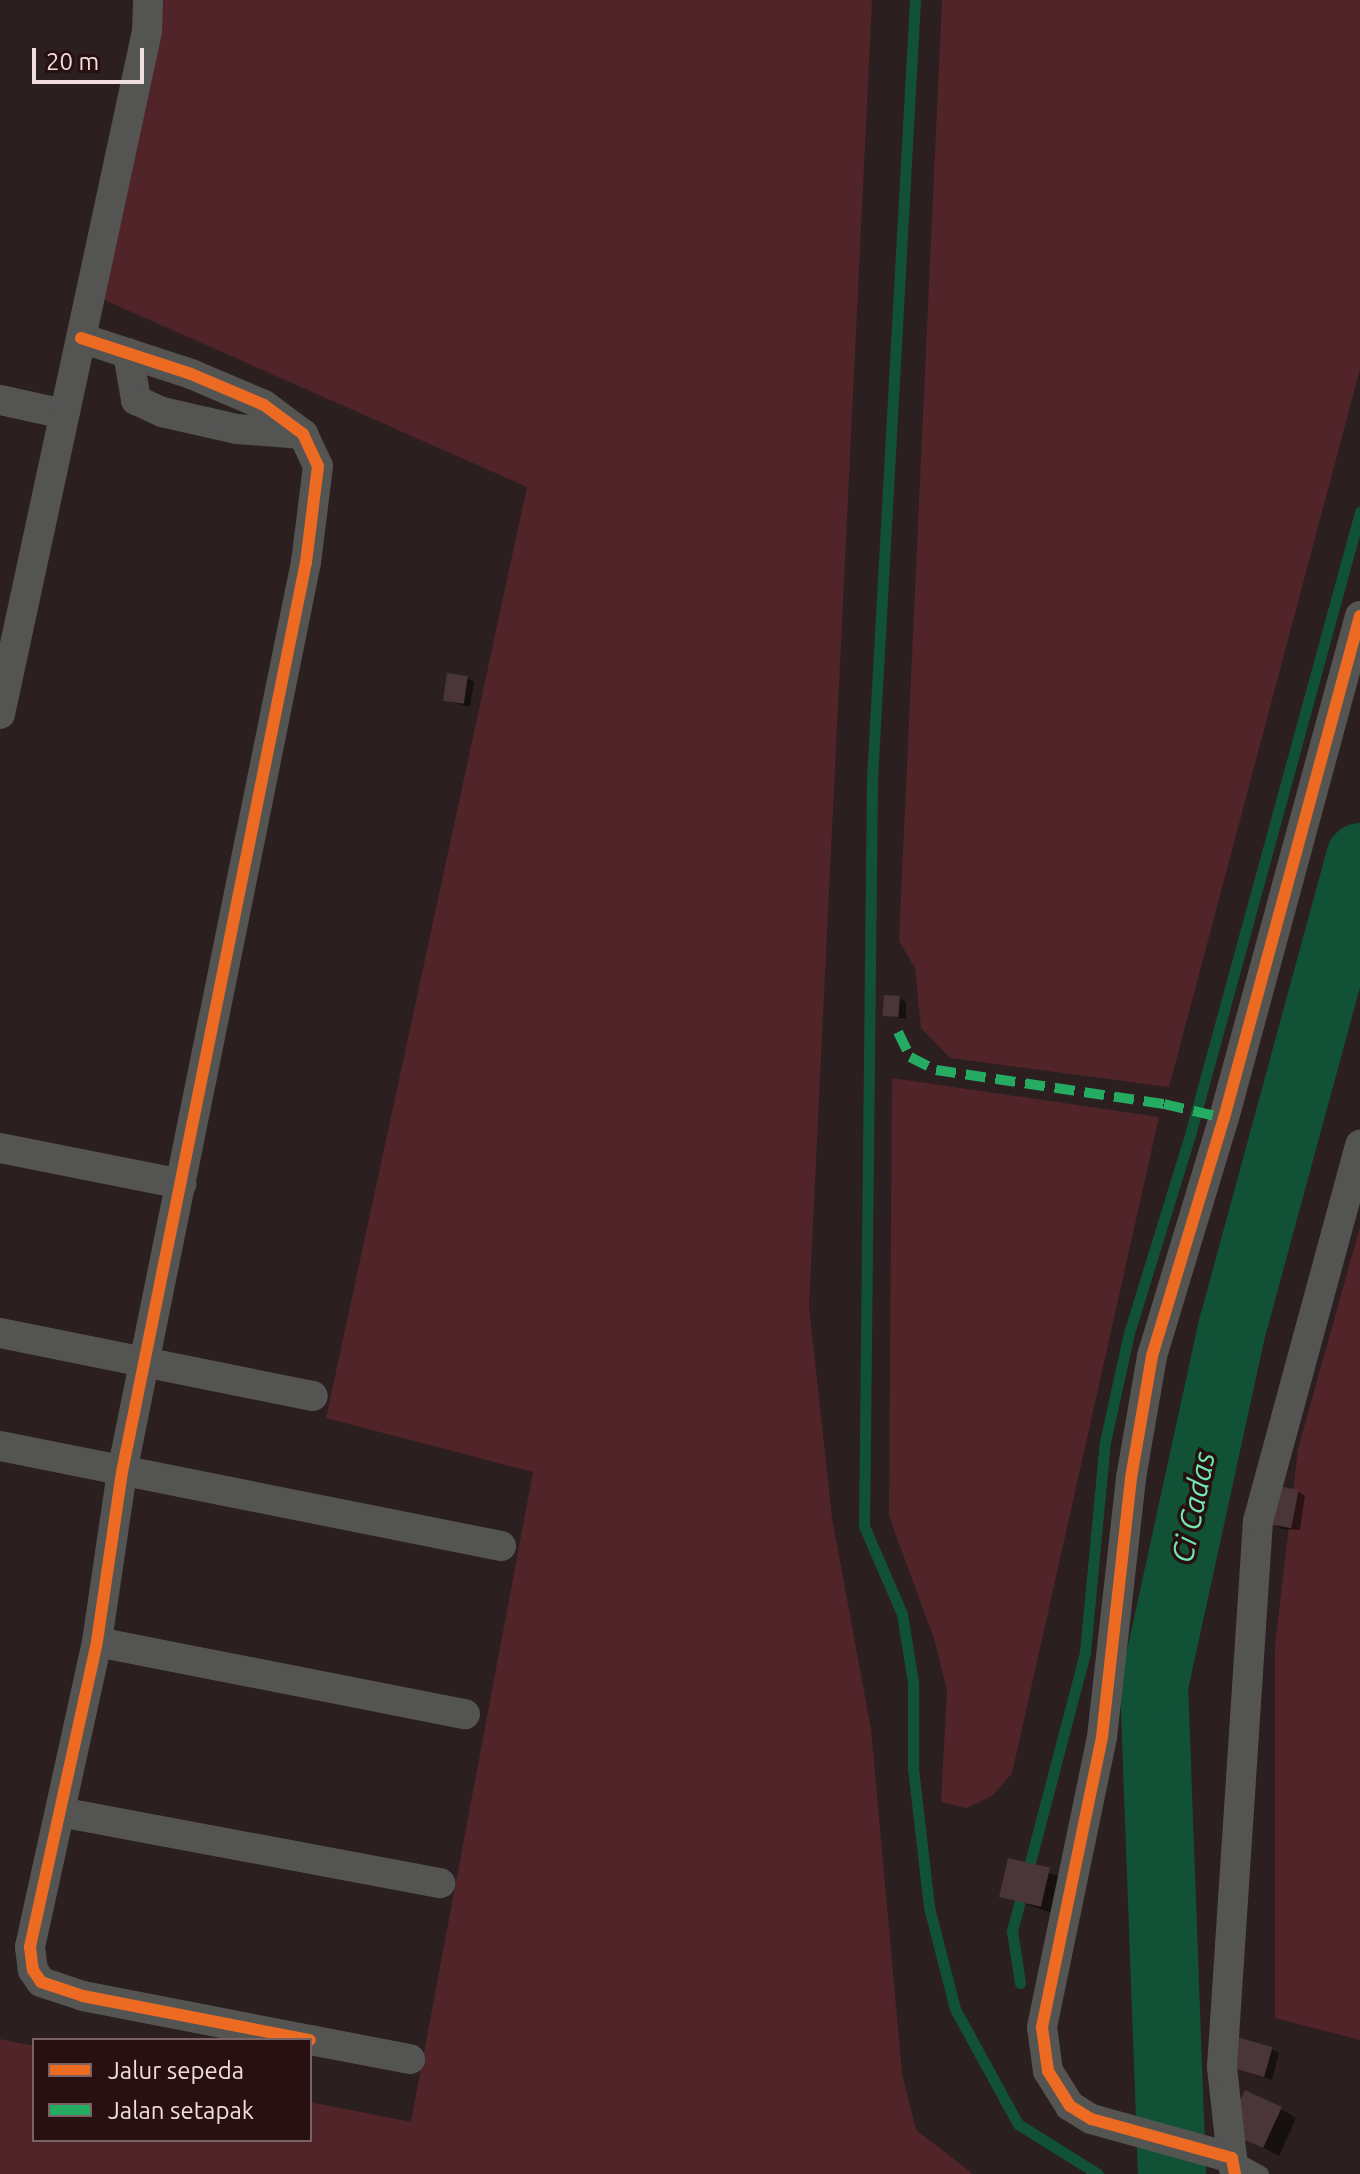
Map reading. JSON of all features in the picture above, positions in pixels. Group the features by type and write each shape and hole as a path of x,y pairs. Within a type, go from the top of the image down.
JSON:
{"street":[{"path":"0,714 10,612 64,414 147,31 148,0"},
{"path":"81,338 264,405 303,434 318,466 306,562 122,1472 97,1642 30,1947 33,1970 41,1982 83,1996 300,2038"},
{"path":"128,353 136,400 162,412 237,429 303,434"},
{"path":"0,400 64,414"},
{"path":"1360,616 1224,1118 1152,1356 1131,1478 1102,1737 1042,2027 1055,2088 1091,2119 1225,2161 1222,2067 1258,1521 1360,1145"},
{"path":"0,1148 181,1184"},
{"path":"0,1333 313,1396"},
{"path":"0,1446 501,1546"},
{"path":"97,1642 465,1714"},
{"path":"60,1812 440,1883"},
{"path":"312,2040 410,2059"}],"lane":[{"path":"1225,2161 1261,2174"}],"shaded area":[{"path":"164,0 872,0 809,1306 832,1518 871,1729 902,2073 916,2130 973,2174 0,2174 0,2039 32,2046 32,2142 312,2142 312,2102 411,2122 533,1472 326,1418 527,487 100,298"},
{"path":"942,0 1360,0 1360,369 1169,1087 950,1058 921,1028 915,968 899,941"},
{"path":"892,1078 1159,1117 1012,1773 992,1796 967,1808 941,1802 947,1691 934,1639 889,1516"},
{"path":"1360,1227 1360,2040 1275,2018 1275,1646 1298,1449"}],"building":[{"path":"447,673 468,676 464,704 443,701"},
{"path":"884,995 900,996 898,1017 883,1016"},
{"path":"1278,1486 1299,1490 1291,1528 1271,1524"},
{"path":"1008,1858 1050,1868 1041,1907 999,1897"},
{"path":"1237,2037 1273,2047 1264,2077 1228,2067"},
{"path":"1245,2090 1282,2107 1263,2148 1238,2137 1231,2121"}],"waterway":[{"path":"915,0 872,778 864,1526 902,1614 913,1682 913,1768 929,1907 955,2009 1018,2124 1098,2174"},
{"path":"1020,1983 1012,1931 1085,1652 1105,1442 1129,1333 1191,1131 1360,512"},
{"name":"Ci Cadas","path":"1172,2174 1154,1686 1233,1325 1360,857"}],"marked path":[{"path":"898,1032 910,1057 936,1070 1164,1104 1224,1118"}],"cycle path":[{"path":"81,338 191,374 264,405 303,434 318,466 306,562 122,1472 97,1642 30,1947 33,1970 41,1982 83,1996 300,2038"},
{"path":"1235,2174 1232,2158 1091,2119 1070,2106 1048,2071 1042,2027 1102,1737 1131,1478 1152,1356 1224,1118 1360,616"}]}
